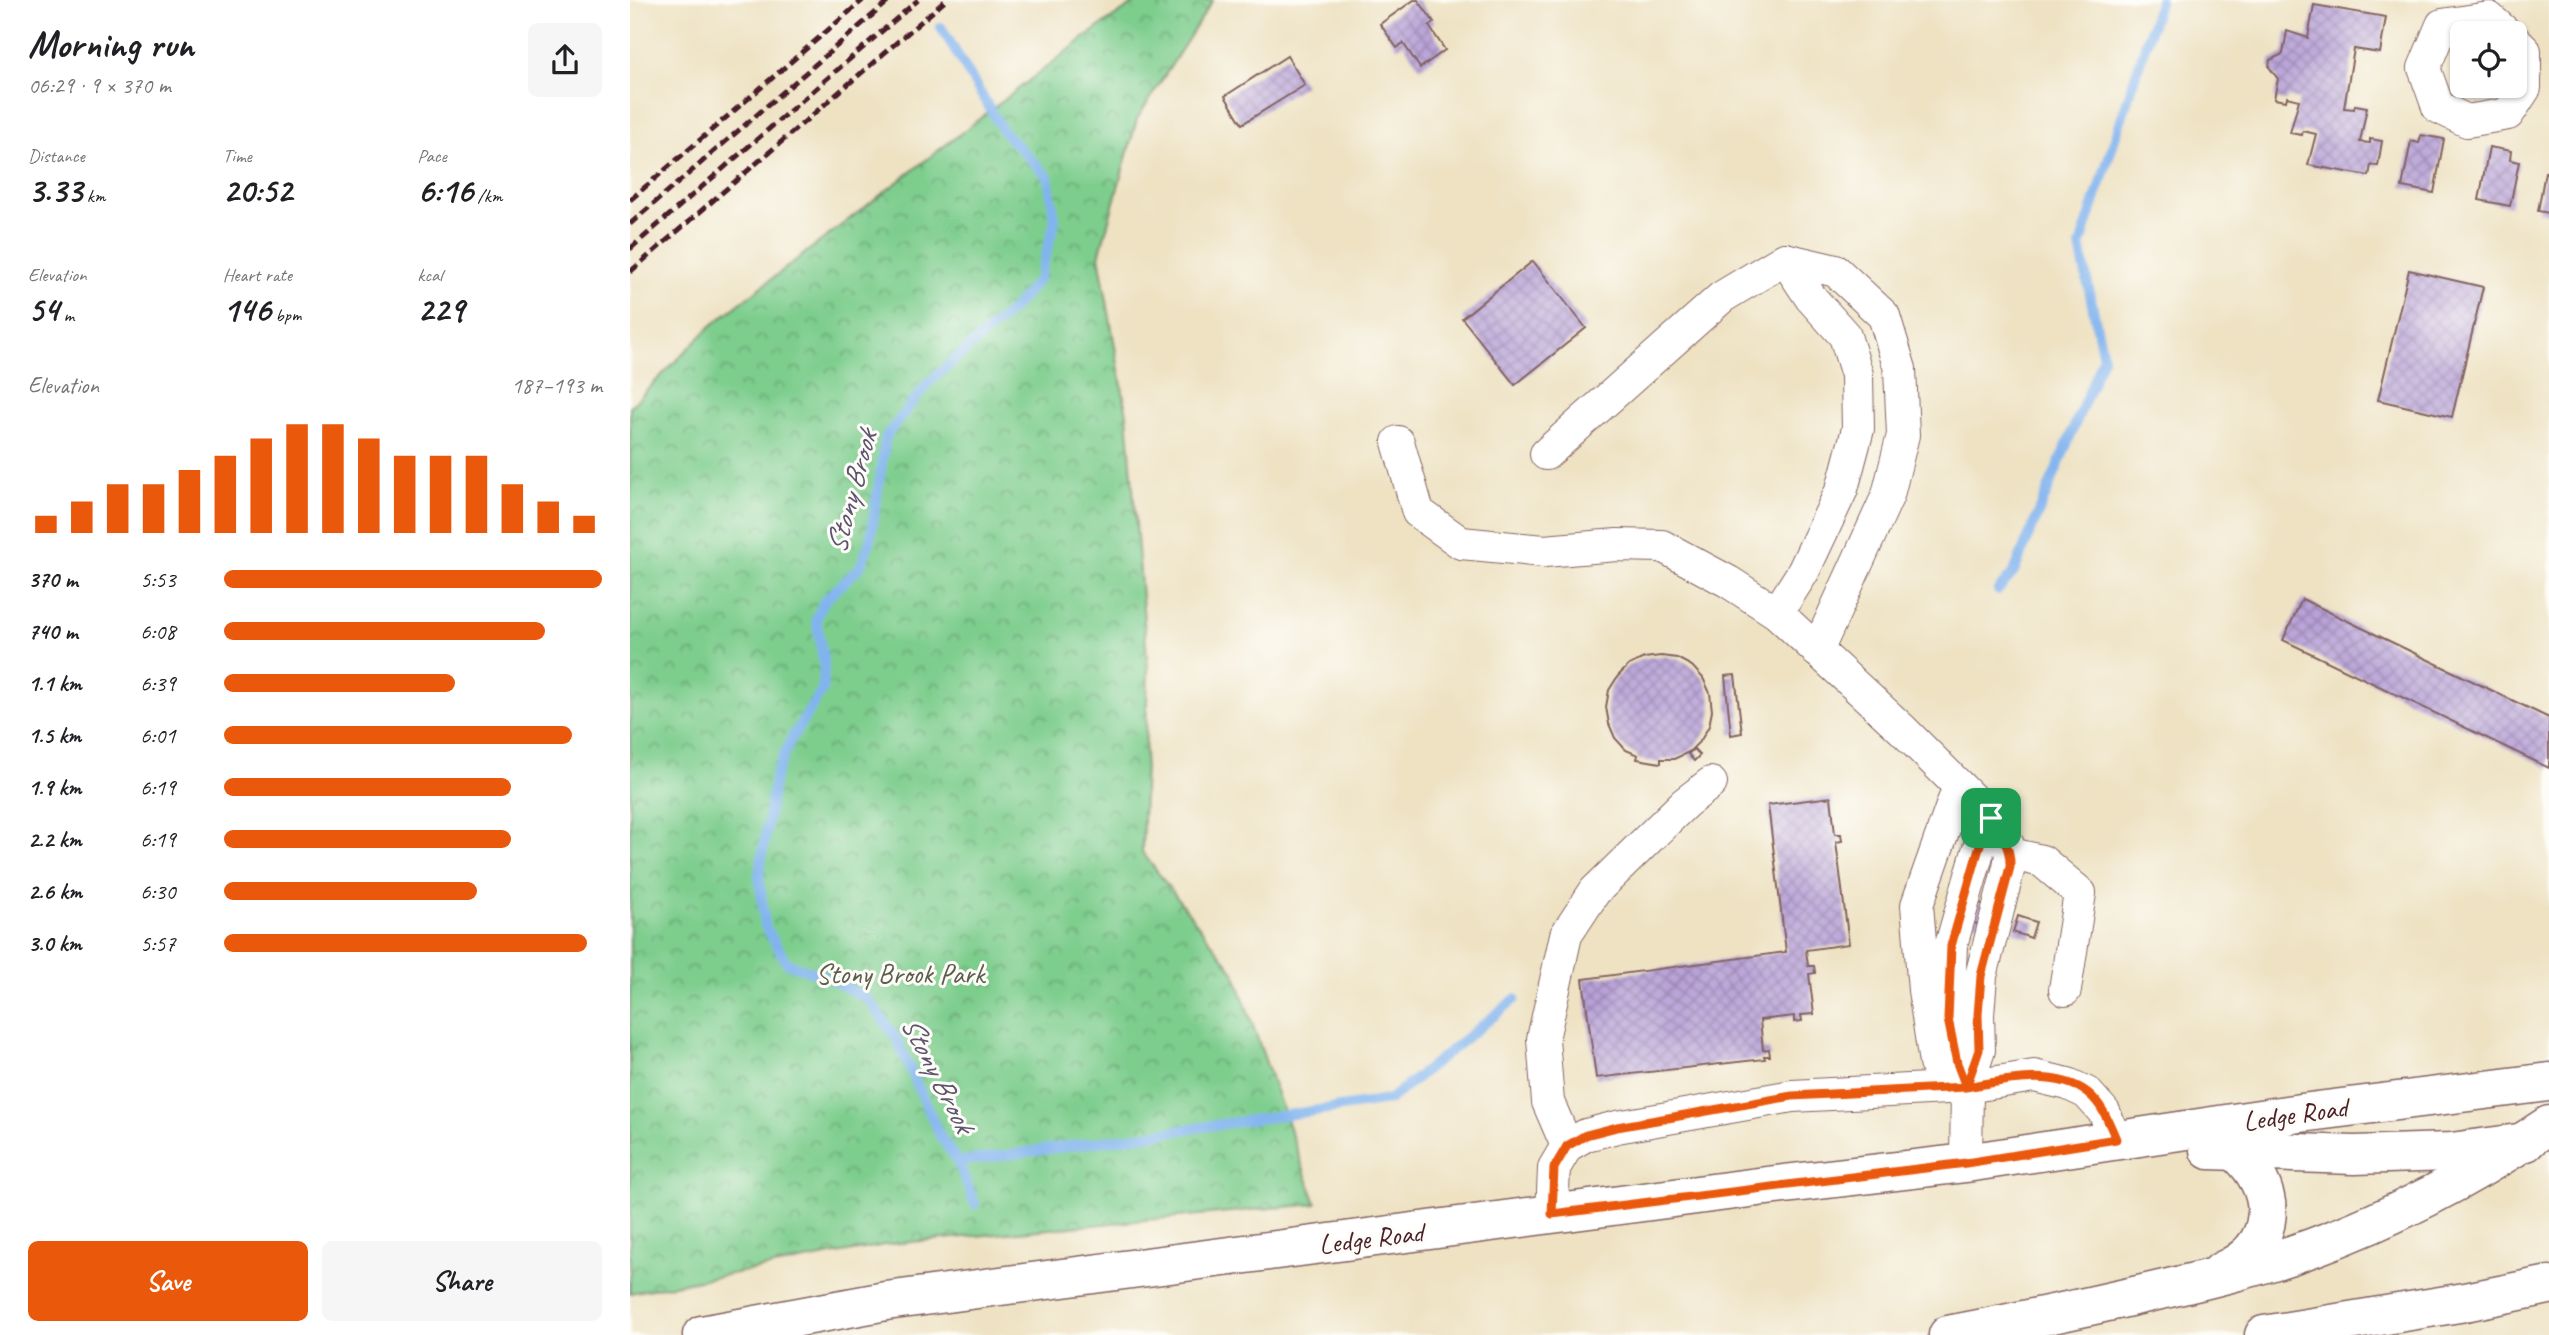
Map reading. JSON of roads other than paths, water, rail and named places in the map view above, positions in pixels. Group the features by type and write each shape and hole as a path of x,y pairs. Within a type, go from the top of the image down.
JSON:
{"main road":[{"name":"Ledge Road","path":"702,1335 886,1301 1966,1163 2292,1114 2549,1082"},
{"name":"Ledge Road","path":"2042,1150 2234,1150 2354,1155 2451,1152 2540,1136"},
{"path":"1948,1335 2193,1282 2265,1263 2359,1230 2444,1189 2540,1136"},
{"path":"2193,1282 2230,1268 2242,1260 2253,1248 2266,1219 2267,1204 2257,1174 2234,1150"},
{"path":"2264,1335 2549,1285"}],"street":[{"path":"2470,21 2497,17"},
{"path":"2450,24 2442,25 2424,68 2438,107 2467,121 2508,114 2518,98"},
{"path":"1777,613 1803,572 1842,489 1858,429 1857,375 1846,336 1811,298 1784,259"},
{"path":"1546,454 1722,297 1784,259 1836,271 1884,316 1900,369 1903,435 1888,495 1817,651"},
{"path":"1398,442 1418,512 1461,543 1544,551 1616,545 1662,546 1729,582 1777,613 1903,730 1991,818 2011,854 2010,867 1981,976 1979,1050 1966,1087 1966,1163"},
{"path":"1567,1146 1548,1102 1543,1039 1566,935 1595,891 1685,803 1711,783"},
{"path":"1959,786 1917,905 1924,990 1935,1063 1966,1087"},
{"path":"1966,1087 1957,1063 1948,1019 1951,946 1983,834 1991,818"},
{"path":"2011,854 2042,861 2080,893 2065,990"},
{"path":"1552,1214 1554,1168 1567,1146 1586,1135 1792,1096 1966,1087 2034,1076 2068,1084 2087,1093 2104,1112 2116,1139"}],"waterway":[{"path":"1998,590 2014,572 2103,357 2080,246 2160,0"},
{"name":"Stony Brook","path":"941,27 1003,131 1048,177 1055,221 1039,279 1011,311 929,382 886,436 870,542 860,567 824,601 816,619 824,663 823,689 791,739 775,776 759,875 765,926 787,963 829,978 869,1000 897,1040 940,1136 958,1162 975,1204"},
{"path":"958,1162 1389,1100 1515,999"}],"railway":[{"path":"630,200 863,0"},
{"path":"630,224 890,0"},
{"path":"630,249 918,0"},
{"path":"630,272 946,0"}],"park label":[{"name":"Stony Brook Park","path":"900,973"}]}
